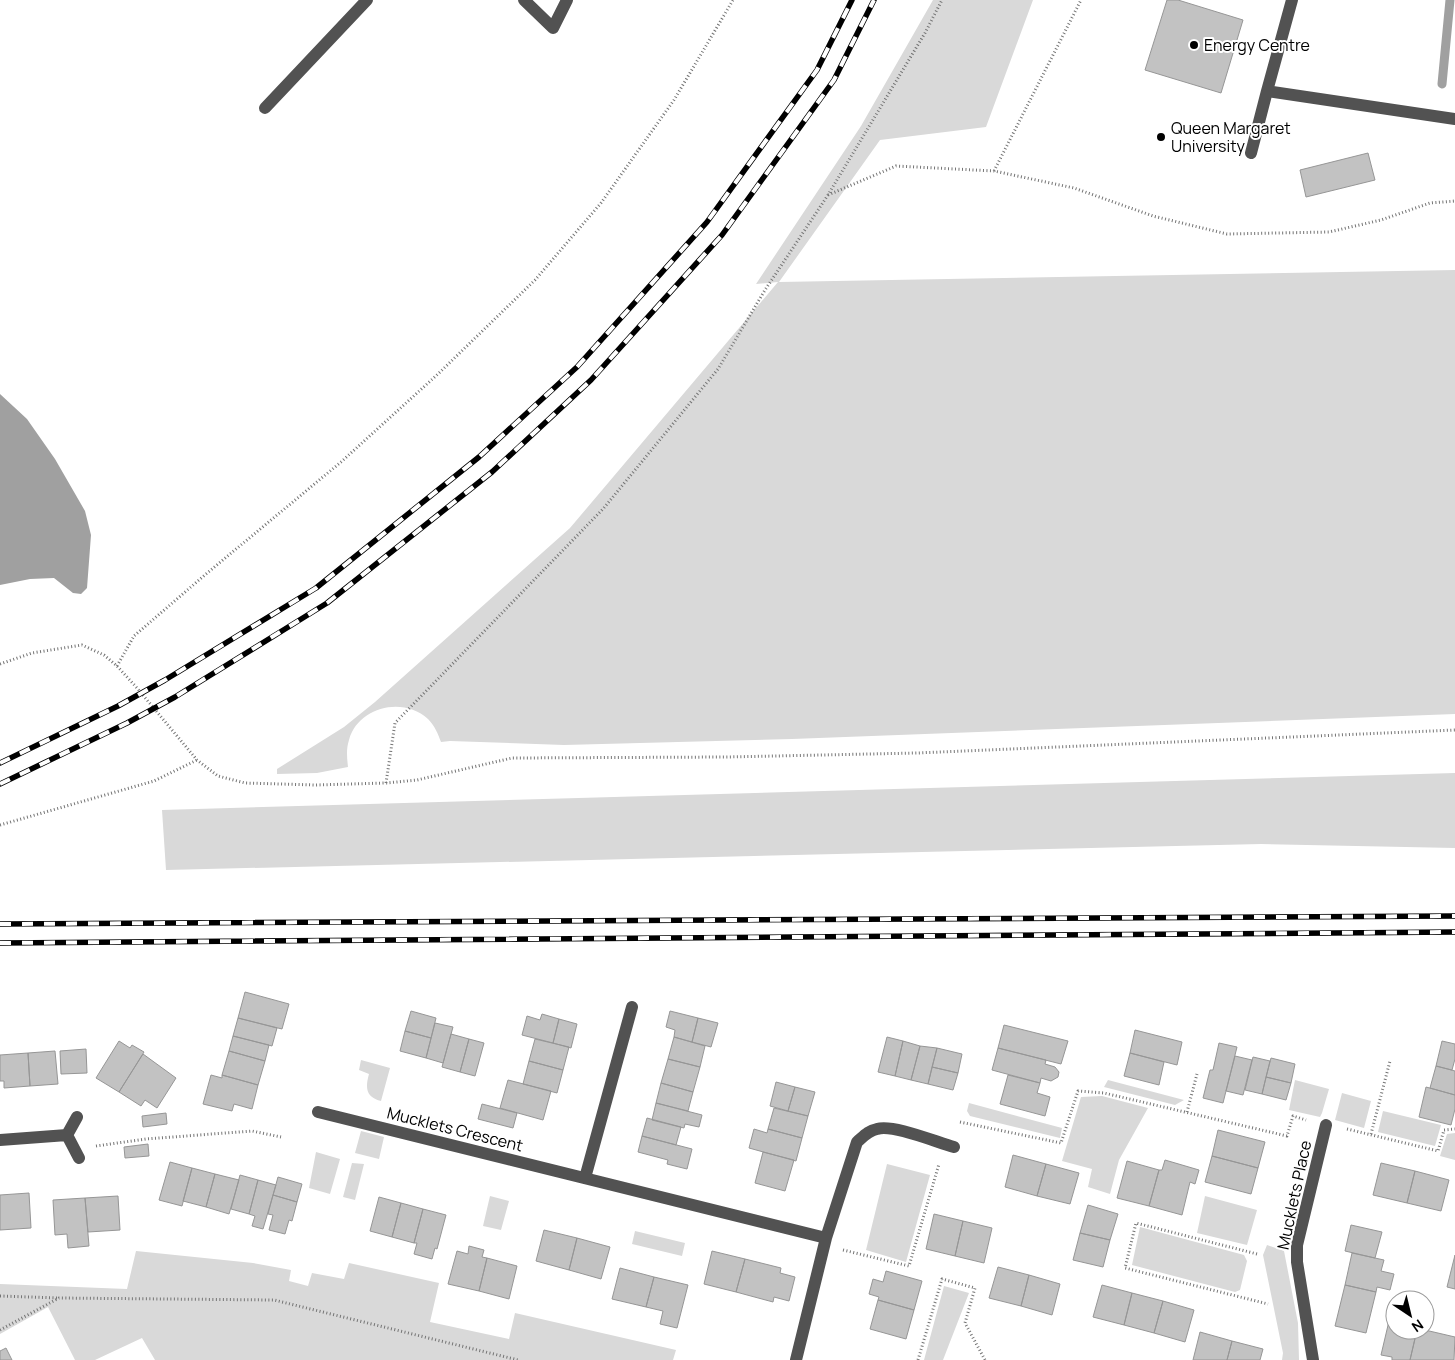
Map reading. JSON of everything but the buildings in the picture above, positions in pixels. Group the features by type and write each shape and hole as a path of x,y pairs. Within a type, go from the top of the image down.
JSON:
{"street":[{"path":"265,108 367,0"},
{"path":"524,0 553,28 567,0"},
{"path":"1251,153 1292,0"},
{"path":"1267,91 1455,119"},
{"path":"585,1178 632,1007"},
{"name":"Mucklets Crescent","path":"318,1112 585,1178 825,1242"},
{"path":"67,1135 77,1117"},
{"name":"Mucklets Place","path":"1313,1360 1297,1262 1297,1244 1326,1125"},
{"path":"796,1360 825,1242 858,1142 867,1132 879,1128 893,1128 949,1145"},
{"path":"0,1140 67,1135"},
{"path":"67,1135 77,1153"}],"path":[{"path":"117,666 134,636 341,462 438,374 535,280 607,195 674,100 733,0"},
{"path":"386,783 394,723 609,502 718,369 765,290 828,195 926,33 942,0"},
{"path":"994,170 1081,0"},
{"path":"828,195 896,166 994,170 1074,188 1153,216 1227,234 1329,232 1381,220 1430,203 1455,200"},
{"path":"0,664 32,653 82,646 104,655 117,666 197,760 218,776 245,783 316,785 386,783 416,780 512,758 727,757 917,753 1455,730"},
{"path":"0,825 154,781 197,760"},
{"path":"1371,1134 1390,1061"},
{"path":"1187,1112 1197,1074"},
{"path":"960,1122 1061,1143 1078,1091 1104,1093 1287,1136 1293,1116 1438,1151 1444,1130 1455,1129"},
{"path":"77,1153 146,1139 252,1130 281,1137"},
{"path":"825,1242 908,1266 949,1145"},
{"path":"1257,1254 1136,1224 1126,1268 1268,1304"},
{"path":"918,1360 942,1279 975,1288 965,1323 985,1360"},
{"path":"0,1296 274,1300 518,1360"},
{"path":"0,1330 59,1298"}],"shaded area":[{"path":"933,0 1033,0 986,127 880,140 779,282 1455,270 1455,714 792,739 564,745 441,742 428,719 418,712 394,707 382,708 371,713 354,729 347,747 348,767 317,773 277,774 277,769 344,727 375,702 570,528 778,282 756,284 861,126"},
{"path":"0,394 27,419 55,459 85,511 91,535 87,588 81,594 73,593 54,578 30,579 0,585"},
{"path":"1455,773 1455,848 1261,844 166,870 162,810"},
{"path":"361,1060 390,1068 381,1101 372,1097 368,1091 369,1074 359,1070"},
{"path":"1108,1080 1184,1100 1175,1105 1104,1087"},
{"path":"1295,1080 1329,1089 1320,1117 1289,1110"},
{"path":"1342,1093 1371,1101 1364,1128 1335,1120"},
{"path":"1102,1096 1148,1108 1119,1160 1110,1194 1088,1187 1092,1169 1062,1161 1081,1097"},
{"path":"969,1103 1062,1128 1060,1138 970,1116 967,1111"},
{"path":"1383,1111 1441,1125 1435,1146 1378,1132"},
{"path":"361,1131 384,1137 379,1159 355,1153"},
{"path":"1455,1133 1455,1160 1440,1156 1447,1134"},
{"path":"316,1152 340,1159 330,1194 309,1188"},
{"path":"352,1163 364,1164 355,1200 343,1197"},
{"path":"887,1164 930,1175 906,1262 866,1250"},
{"path":"490,1196 509,1201 501,1230 483,1226"},
{"path":"1205,1196 1257,1210 1247,1245 1197,1233"},
{"path":"1140,1227 1244,1255 1247,1261 1240,1290 1235,1292 1132,1265"},
{"path":"635,1231 685,1243 682,1256 632,1244"},
{"path":"1267,1245 1284,1251 1298,1323 1299,1360 1282,1360 1283,1353 1263,1255"},
{"path":"136,1251 253,1263 291,1270 289,1281 308,1286 312,1273 344,1279 349,1263 439,1283 430,1322 509,1339 515,1313 676,1350 673,1360 155,1360 142,1338 95,1360 75,1360 48,1307 0,1334 0,1284 127,1289"},
{"path":"944,1286 969,1293 943,1360 924,1360"}],"waterway":[{"path":"1442,84 1450,0"}],"railway":[{"path":"0,763 118,706 165,680 316,588 479,457 577,367 707,222 817,70 852,0"},
{"path":"0,784 127,723 175,697 327,603 492,472 591,380 722,235 834,80 874,0"},
{"path":"0,924 1455,916"},
{"path":"0,943 1455,932"}],"place":[{"name":"Energy Centre","path":"1194,45"},
{"name":"Queen Margaret University","path":"1161,137"}]}
